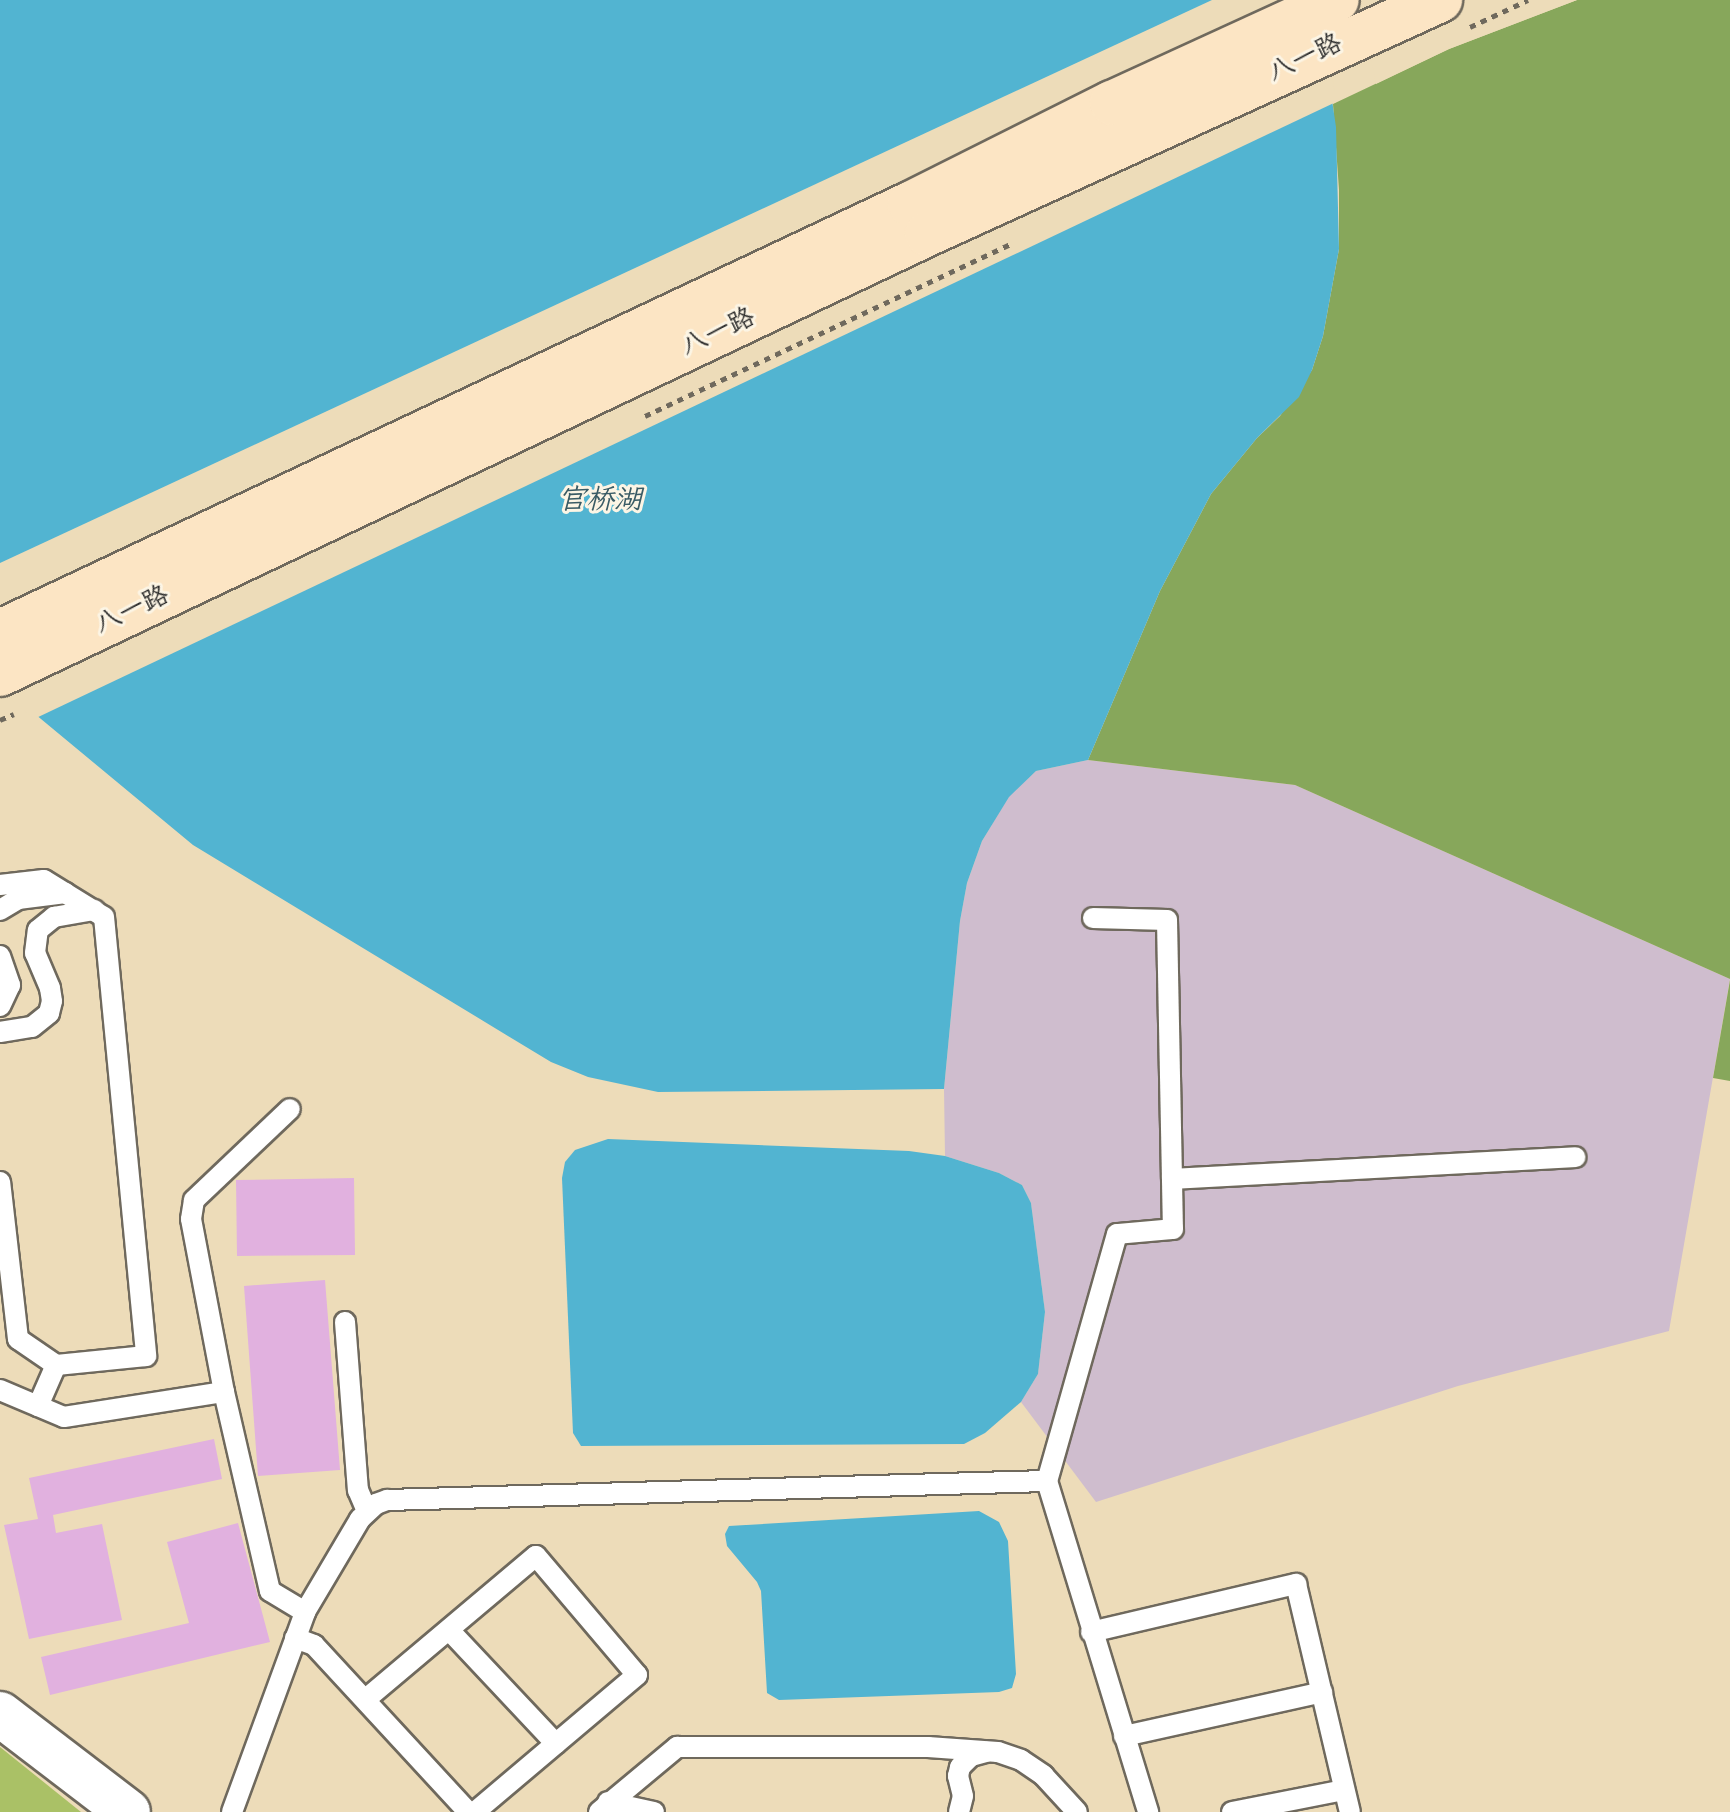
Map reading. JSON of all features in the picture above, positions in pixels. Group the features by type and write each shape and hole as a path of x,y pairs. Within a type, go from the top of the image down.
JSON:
{"main road":[{"name":"八一路","path":"0,632 910,204 1112,103 1337,0"},
{"name":"八一路","path":"0,674 927,234 1448,17"}],"street":[{"path":"0,1714 128,1812"}],"lane":[{"path":"0,885 44,880 104,917 146,1356 56,1365 18,1339 3,1231 0,1182"},
{"path":"0,910 18,899 66,893"},
{"path":"0,1032 32,1027 49,1013 52,1001 50,988 35,953 38,930 54,917 94,910"},
{"path":"1093,918 1167,920 1173,1229 1117,1234 1047,1481 1148,1812"},
{"path":"0,956 10,985 0,1006"},
{"path":"290,1109 194,1200 191,1219 224,1392 270,1591 305,1612"},
{"path":"1172,1179 1575,1157"},
{"path":"345,1322 358,1490 367,1511"},
{"path":"38,1406 56,1365"},
{"path":"0,1390 64,1417 224,1392"},
{"path":"232,1812 305,1612 367,1511 387,1500 1047,1481"},
{"path":"366,1699 536,1556 637,1675 475,1812"},
{"path":"1091,1632 1296,1584 1350,1812"},
{"path":"449,1630 556,1744"},
{"path":"295,1638 314,1645 468,1812"},
{"path":"1124,1736 1322,1692"},
{"path":"603,1807 677,1747 928,1747 998,1752 1021,1760 1043,1775 1077,1812"},
{"path":"959,1812 963,1796 958,1776 960,1767 976,1754 998,1752"},
{"path":"1232,1812 1344,1790"},
{"path":"603,1807 654,1812"}],"path":[{"path":"1448,17 1528,0"},
{"path":"634,421 1023,238"},
{"path":"0,720 29,707"}],"shaded area":[{"path":"1088,760 1295,785 1730,979 1669,1331 1458,1386 1096,1502 1021,1402 1038,1374 1045,1312 1031,1203 1022,1185 999,1173 945,1156 944,1089 960,921 967,883 982,841 1009,796 1036,771"}],"green space":[{"path":"1577,0 1730,0 1730,979 1295,785 1088,760 1160,591 1211,494 1257,438 1280,416 1312,370 1323,336 1339,249 1339,190 1333,104 1449,49"},
{"path":"1730,980 1730,1081 1713,1078"},
{"path":"0,1747 81,1812 0,1812"}],"water":[{"name":"官桥湖","path":"0,0 1317,0 1336,127 1339,249 1323,336 1312,370 1299,397 1257,438 1211,494 1160,591 1088,760 1036,771 1009,797 982,841 967,883 960,921 944,1089 658,1092 588,1077 551,1062 193,845 0,685"},
{"path":"608,1139 909,1151 945,1156 999,1173 1022,1185 1031,1203 1045,1312 1038,1374 1021,1402 985,1433 964,1444 581,1446 573,1433 562,1178 565,1162 575,1150"},
{"path":"979,1511 999,1522 1008,1541 1016,1674 1012,1688 999,1692 779,1700 767,1693 761,1591 727,1546 725,1534 729,1526"}],"pier":[{"path":"1212,0 1321,0 1336,102 34,719 0,690 0,563"},
{"path":"1360,0 1577,0 1449,49 1376,84"}],"building":[{"path":"354,1178 355,1255 237,1256 236,1180"},
{"path":"325,1280 340,1470 258,1476 244,1286"},
{"path":"214,1439 222,1479 53,1515 56,1533 102,1524 122,1620 29,1639 4,1525 38,1519 29,1478"},
{"path":"238,1523 270,1642 50,1695 41,1657 189,1623 167,1542"}]}
